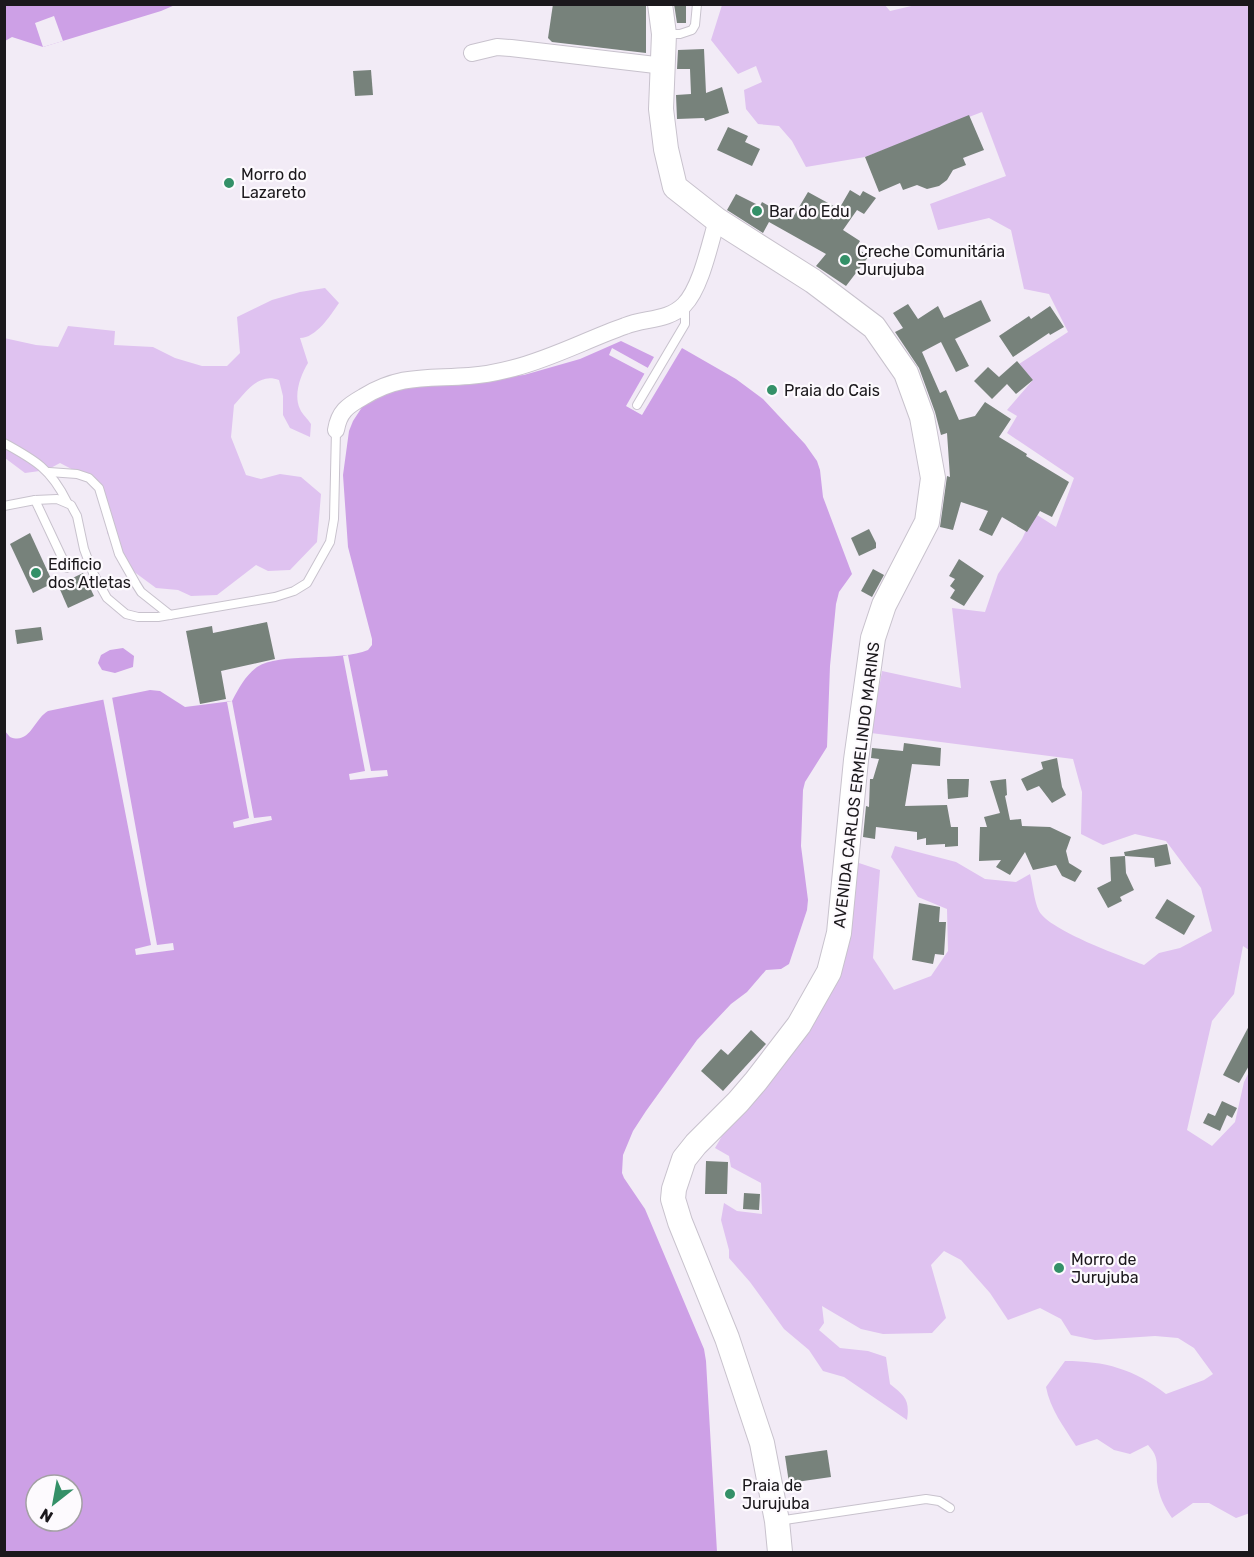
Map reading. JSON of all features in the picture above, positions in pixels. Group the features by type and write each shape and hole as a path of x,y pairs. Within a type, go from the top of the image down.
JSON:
{"street":[{"name":"AVENIDA CARLOS ERMELINDO MARINS","path":"660,4 664,34 661,109 666,149 675,187 717,220 813,281 874,327 906,373 922,417 933,478 927,522 884,605 873,638 856,760 839,933 829,972 799,1024 756,1081 690,1150 680,1168 674,1189 673,1199 678,1216 727,1338 762,1443 777,1521 780,1552"},
{"path":"472,53 497,47 664,66"},
{"path":"336,430 342,412 348,405 386,384 401,380 469,376 513,368 554,355 626,325 665,317 685,304 699,281 717,220"}],"lane":[{"path":"664,34 680,34 692,30 698,4"},
{"path":"637,405 685,324 685,304"},
{"path":"4,443 37,463 58,485 75,511 89,562 107,598 126,614 147,617 275,597 294,591 307,583 330,542 333,531 336,430"},
{"path":"48,472 77,474 89,478 99,488 119,554 141,592 170,615"},
{"path":"4,506 35,500 57,499 67,502"},
{"path":"35,500 67,568"},
{"path":"777,1521 926,1499 939,1501 950,1508"}],"shaded area":[{"path":"884,4 890,11 920,4 1249,5 1249,950 1243,946 1234,994 1212,1021 1187,1130 1212,1146 1235,1122 1244,1082 1249,1072 1250,1513 1236,1518 1209,1503 1193,1503 1172,1518 1161,1497 1157,1482 1156,1458 1148,1445 1130,1454 1114,1450 1097,1439 1076,1446 1058,1418 1048,1395 1046,1387 1065,1361 1080,1361 1118,1368 1142,1378 1166,1394 1204,1380 1213,1374 1194,1348 1178,1338 1155,1336 1095,1340 1071,1335 1061,1319 1040,1308 1008,1320 990,1293 961,1260 944,1251 931,1265 946,1318 932,1333 883,1334 861,1329 822,1306 824,1323 819,1330 840,1348 868,1351 886,1357 890,1384 903,1395 907,1403 907,1420 844,1377 823,1371 809,1350 784,1329 750,1282 729,1258 721,1220 724,1203 737,1211 762,1214 761,1183 731,1167 729,1156 715,1148 726,1129 815,1015 850,860 880,870 873,958 894,990 931,976 948,951 947,909 918,897 891,857 895,846 956,862 985,879 1016,882 1030,874 1037,907 1046,919 1071,935 1144,965 1159,953 1180,948 1212,931 1201,888 1166,841 1135,834 1103,845 1081,834 1082,792 1073,759 871,733 882,671 961,688 952,608 985,612 998,574 1022,539 1034,513 1056,527 1074,478 1007,433 1017,416 1007,410 1033,380 1019,364 1068,332 1049,294 1024,289 1011,230 989,218 938,230 930,204 1006,176 982,112 865,157 806,167 792,141 779,126 758,124 746,109 744,90 762,82 756,66 738,74 711,40 722,5"},
{"path":"5,5 175,5 43,47 12,37 5,41"},
{"path":"325,288 339,303 317,330 300,338 308,363 297,397 301,411 311,424 310,437 290,428 283,415 283,396 279,380 272,378 259,381 248,389 234,405 231,437 246,475 261,479 280,474 301,477 321,494 317,542 290,570 268,571 256,565 217,595 191,596 178,590 156,588 133,571 107,533 107,513 102,495 87,477 60,463 47,470 25,473 5,458 4,338 58,347 68,326 115,331 114,345 153,347 175,358 202,366 227,366 240,353 237,317 272,300"},
{"path":"621,341 654,357 626,406 642,415 682,348 736,379 763,399 805,444 817,461 823,497 852,574 839,592 836,604 830,666 827,747 805,782 803,790 801,846 808,900 807,910 789,964 781,969 766,970 747,992 731,1004 697,1040 633,1131 623,1155 624,1178 645,1209 704,1349 717,1552 5,1552 4,730 10,737 17,739 27,734 48,711 150,690 160,691 185,707 232,701 249,674 267,662 294,658 342,656 368,650 372,645 372,639 348,547 343,475 349,431 353,421 370,395 383,389 524,375 580,359"},
{"path":"123,648 134,656 133,667 115,673 102,670 98,663 101,655 110,650"}],"pier":[{"path":"54,16 63,41 43,47 35,23"},
{"path":"680,347 641,414 627,406 645,374 609,355 612,348 648,368 657,355 630,405 641,411"},
{"path":"348,655 371,771 387,770 388,776 350,780 349,774 365,771 343,656"},
{"path":"112,697 157,945 173,943 174,950 136,955 135,949 151,945 103,698"},
{"path":"232,701 254,818 271,816 272,820 234,828 233,822 249,818 227,702"}],"building":[{"path":"553,4 646,4 646,53 552,42 548,38"},
{"path":"674,4 686,4 686,23 677,23"},
{"path":"704,49 706,93 722,87 729,113 705,121 704,118 677,119 676,95 691,94 690,69 677,69 678,50"},
{"path":"371,70 373,95 355,96 353,71"},
{"path":"969,115 984,150 963,158 966,165 953,170 947,180 939,186 927,189 917,185 903,190 900,183 879,192 865,157"},
{"path":"728,127 748,136 745,142 760,149 752,166 717,150"},
{"path":"850,190 860,196 863,191 876,198 864,214 857,210 843,230 860,241 856,248 869,256 846,286 816,266 826,254 769,222 763,233 727,210 736,194 760,206 762,202 792,219 808,192 839,209"},
{"path":"981,300 991,321 955,339 969,366 956,372 941,342 922,352 940,393 946,390 959,420 975,416 985,402 1011,419 999,437 1069,482 1052,517 1040,511 1027,532 1002,517 992,536 979,530 988,511 961,502 953,530 940,527 947,476 950,477 947,433 941,435 919,368 895,332 903,328 893,313 908,304 918,319 938,306 944,318"},
{"path":"1050,306 1064,327 1050,335 1049,333 1013,357 999,336 1029,316 1031,319"},
{"path":"1017,361 1033,380 1016,394 1007,384 992,399 974,381 988,367 999,377"},
{"path":"869,529 876,548 859,556 851,538"},
{"name":"Edificio dos Atletas","path":"30,533 53,583 33,593 10,544"},
{"path":"959,559 984,576 964,606 950,598 955,590 950,586 955,579 949,576"},
{"path":"873,569 884,575 872,597 861,591"},
{"path":"83,573 94,596 68,608 58,585"},
{"path":"267,622 275,659 221,671 226,699 200,704 186,631 212,626 213,633"},
{"path":"41,627 43,640 17,644 15,630"},
{"path":"904,743 941,748 940,766 912,764 905,806 947,805 951,827 958,827 958,846 926,845 926,838 917,840 917,832 876,827 875,839 863,837 866,806 869,807 870,779 873,779 879,759 871,758 872,748 903,751"},
{"path":"1057,758 1062,787 1066,795 1052,803 1039,786 1027,791 1021,779 1043,769 1041,762"},
{"path":"947,779 969,779 968,797 948,799"},
{"path":"1006,779 1007,795 1005,796 1010,820 1021,819 1022,826 1050,827 1071,837 1066,851 1069,863 1082,871 1075,882 1062,876 1056,865 1033,870 1025,852 1010,875 996,867 1001,860 979,861 980,827 987,827 984,817 1000,813 990,781"},
{"path":"1167,844 1171,864 1155,867 1154,858 1125,856 1124,852"},
{"path":"1125,856 1126,873 1134,890 1120,897 1122,901 1108,908 1097,888 1111,881 1110,857"},
{"path":"1167,899 1195,916 1184,935 1155,918"},
{"path":"919,903 940,907 939,922 946,922 944,955 935,954 933,964 912,960"},
{"path":"1250,1024 1250,1064 1239,1083 1223,1075"},
{"path":"751,1030 766,1044 723,1091 701,1071 721,1049 728,1055"},
{"path":"1222,1101 1237,1108 1232,1118 1227,1115 1220,1131 1203,1123 1208,1113 1215,1116"},
{"path":"706,1161 728,1162 727,1194 705,1194"},
{"path":"744,1193 760,1194 759,1210 743,1209"},
{"path":"827,1450 831,1477 789,1483 785,1456"}],"place":[{"name":"Morro do Lazareto","path":"229,183"},
{"name":"Bar do Edu","path":"757,211"},
{"name":"Creche Comunitária Jurujuba","path":"845,260"},
{"name":"Praia do Cais","path":"772,390"},
{"name":"Edificio dos Atletas","path":"36,573"},
{"name":"Morro de Jurujuba","path":"1059,1268"},
{"name":"Praia de Jurujuba","path":"730,1494"}]}
